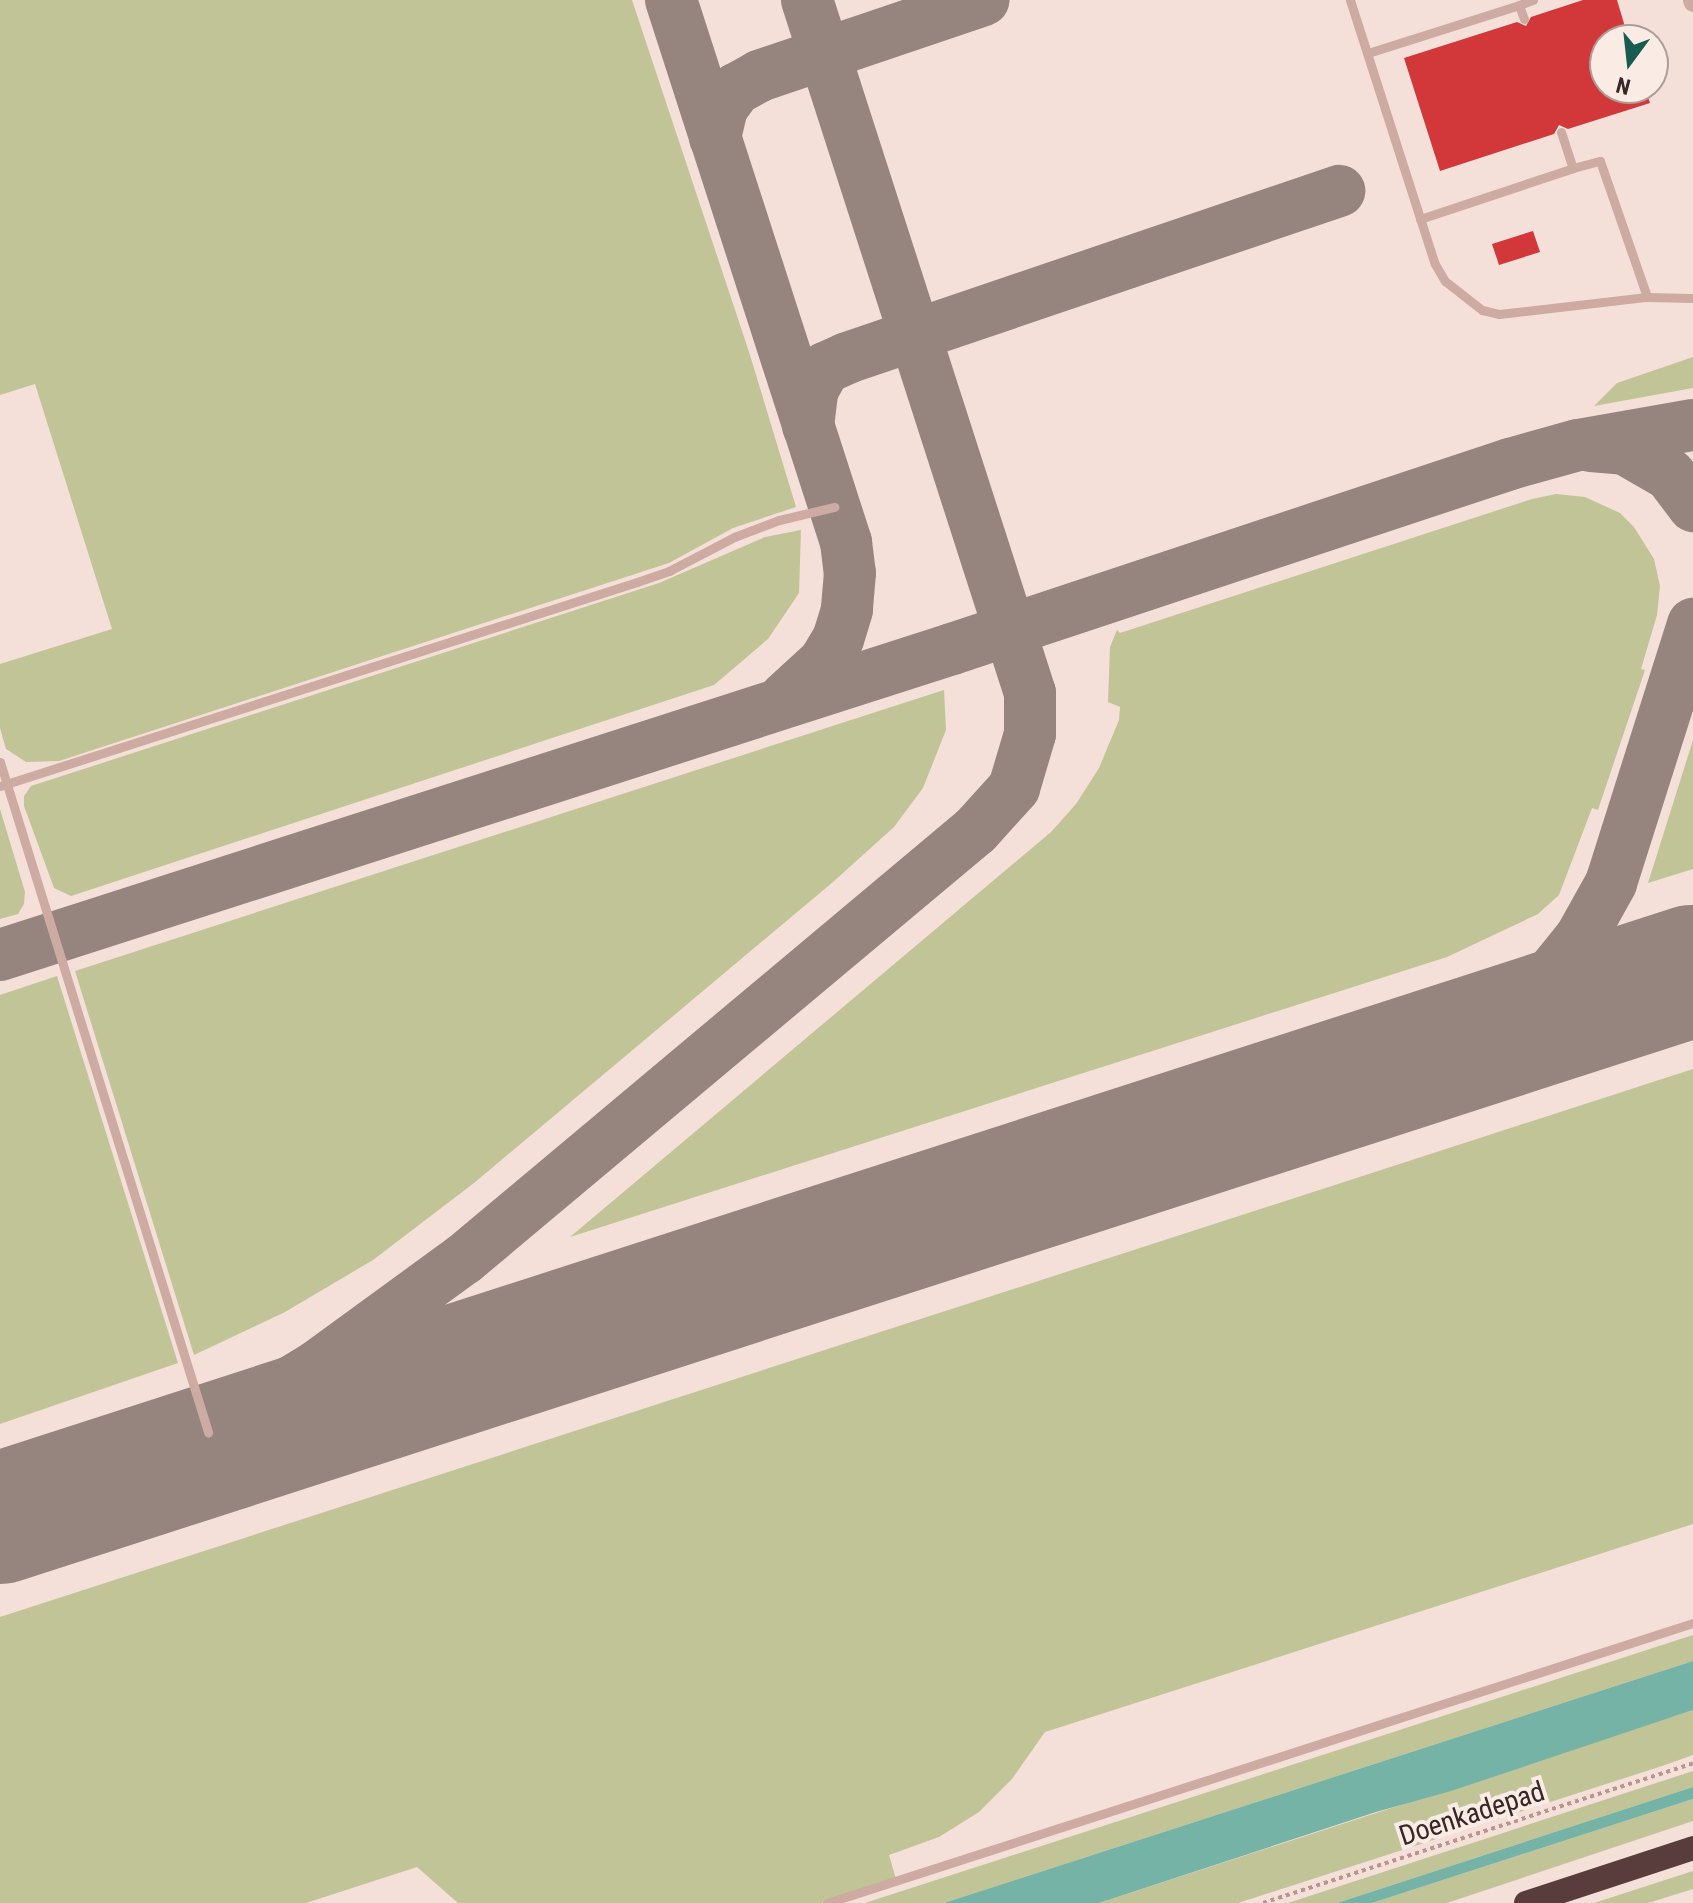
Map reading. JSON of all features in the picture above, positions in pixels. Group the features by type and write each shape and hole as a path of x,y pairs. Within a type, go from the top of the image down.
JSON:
{"highway":[{"path":"1526,1903 1687,1849"}],"lane":[{"path":"1350,0 1435,264 1445,281 1482,310 1524,313 1647,297 1693,298"},
{"path":"1368,53 1533,0"},
{"path":"1519,5 1524,19"},
{"path":"1561,132 1573,168"},
{"path":"1420,219 1600,161 1647,297"},
{"path":"4,785 637,582 669,571 734,537 779,520 834,507"},
{"path":"0,762 4,785 208,1432"},
{"path":"827,1903 1693,1623"}],"path":[{"name":"Doenkadepad","path":"1263,1903 1693,1763"}],"green space":[{"path":"0,0 632,0 750,355 796,507 733,528 669,563 59,761 26,762 6,749 0,728 0,664 112,629 35,384 0,395"},
{"path":"1693,357 1693,388 1594,406 1617,383"},
{"path":"1556,494 1585,497 1620,513 1634,527 1654,559 1660,586 1657,615 1641,669 1645,670 1598,810 1592,808 1559,895 1538,914 1447,957 570,1237 1051,832 1076,804 1099,768 1119,720 1120,707 1108,702 1110,647 1117,630 1120,633 1532,499"},
{"path":"801,530 799,593 768,639 714,685 71,896 54,888 24,806 24,796 31,786 659,583 765,537"},
{"path":"944,690 946,730 923,788 894,827 833,882 474,1183 373,1260 285,1312 194,1355 75,971"},
{"path":"1693,740 1693,869 1648,883"},
{"path":"0,809 25,892 24,904 18,914 0,919"},
{"path":"57,976 178,1363 0,1424 0,995"},
{"path":"1693,1069 1693,1524 1045,1732 1012,1779 979,1812 939,1837 889,1855 896,1879 821,1903 458,1903 417,1867 306,1903 0,1903 0,1617"},
{"path":"1693,1635 1693,1661 944,1903 865,1903"},
{"path":"1693,1710 1693,1755 1665,1765 1238,1903 1099,1903"},
{"path":"1693,1771 1693,1787 1337,1903 1288,1903"},
{"path":"1693,1799 1693,1821 1447,1903 1372,1903"},
{"path":"1693,1871 1693,1889 1648,1903 1594,1903"}],"water":[{"path":"1693,1661 1693,1710 1451,1791 1376,1812 1099,1903 944,1903"},
{"path":"1693,1787 1693,1799 1372,1903 1337,1903"}],"building":[{"path":"1583,0 1617,0 1624,24 1589,24 1589,104 1647,104 1568,129 1559,125 1554,134 1440,171 1404,58 1517,22 1526,26 1531,17"},
{"path":"1533,231 1540,252 1499,265 1492,244"}],"taxiway":[{"path":"671,0 846,542 850,573 847,610 838,639 824,662 785,698"},
{"path":"88,1489 162,1460 317,1366 464,1259 976,830 1014,788 1030,734 1030,693 807,0"},
{"path":"715,138 722,108 736,89 759,76 984,0"},
{"path":"808,426 812,391 825,368 847,358 1339,191"},
{"path":"0,955 952,649 1510,464 1578,445 1693,425"},
{"path":"1591,446 1625,449 1670,475 1693,506"},
{"path":"1412,1061 1487,1026 1543,984 1581,937 1611,883 1693,624"}],"runway":[{"path":"0,1518 1693,971"}]}
